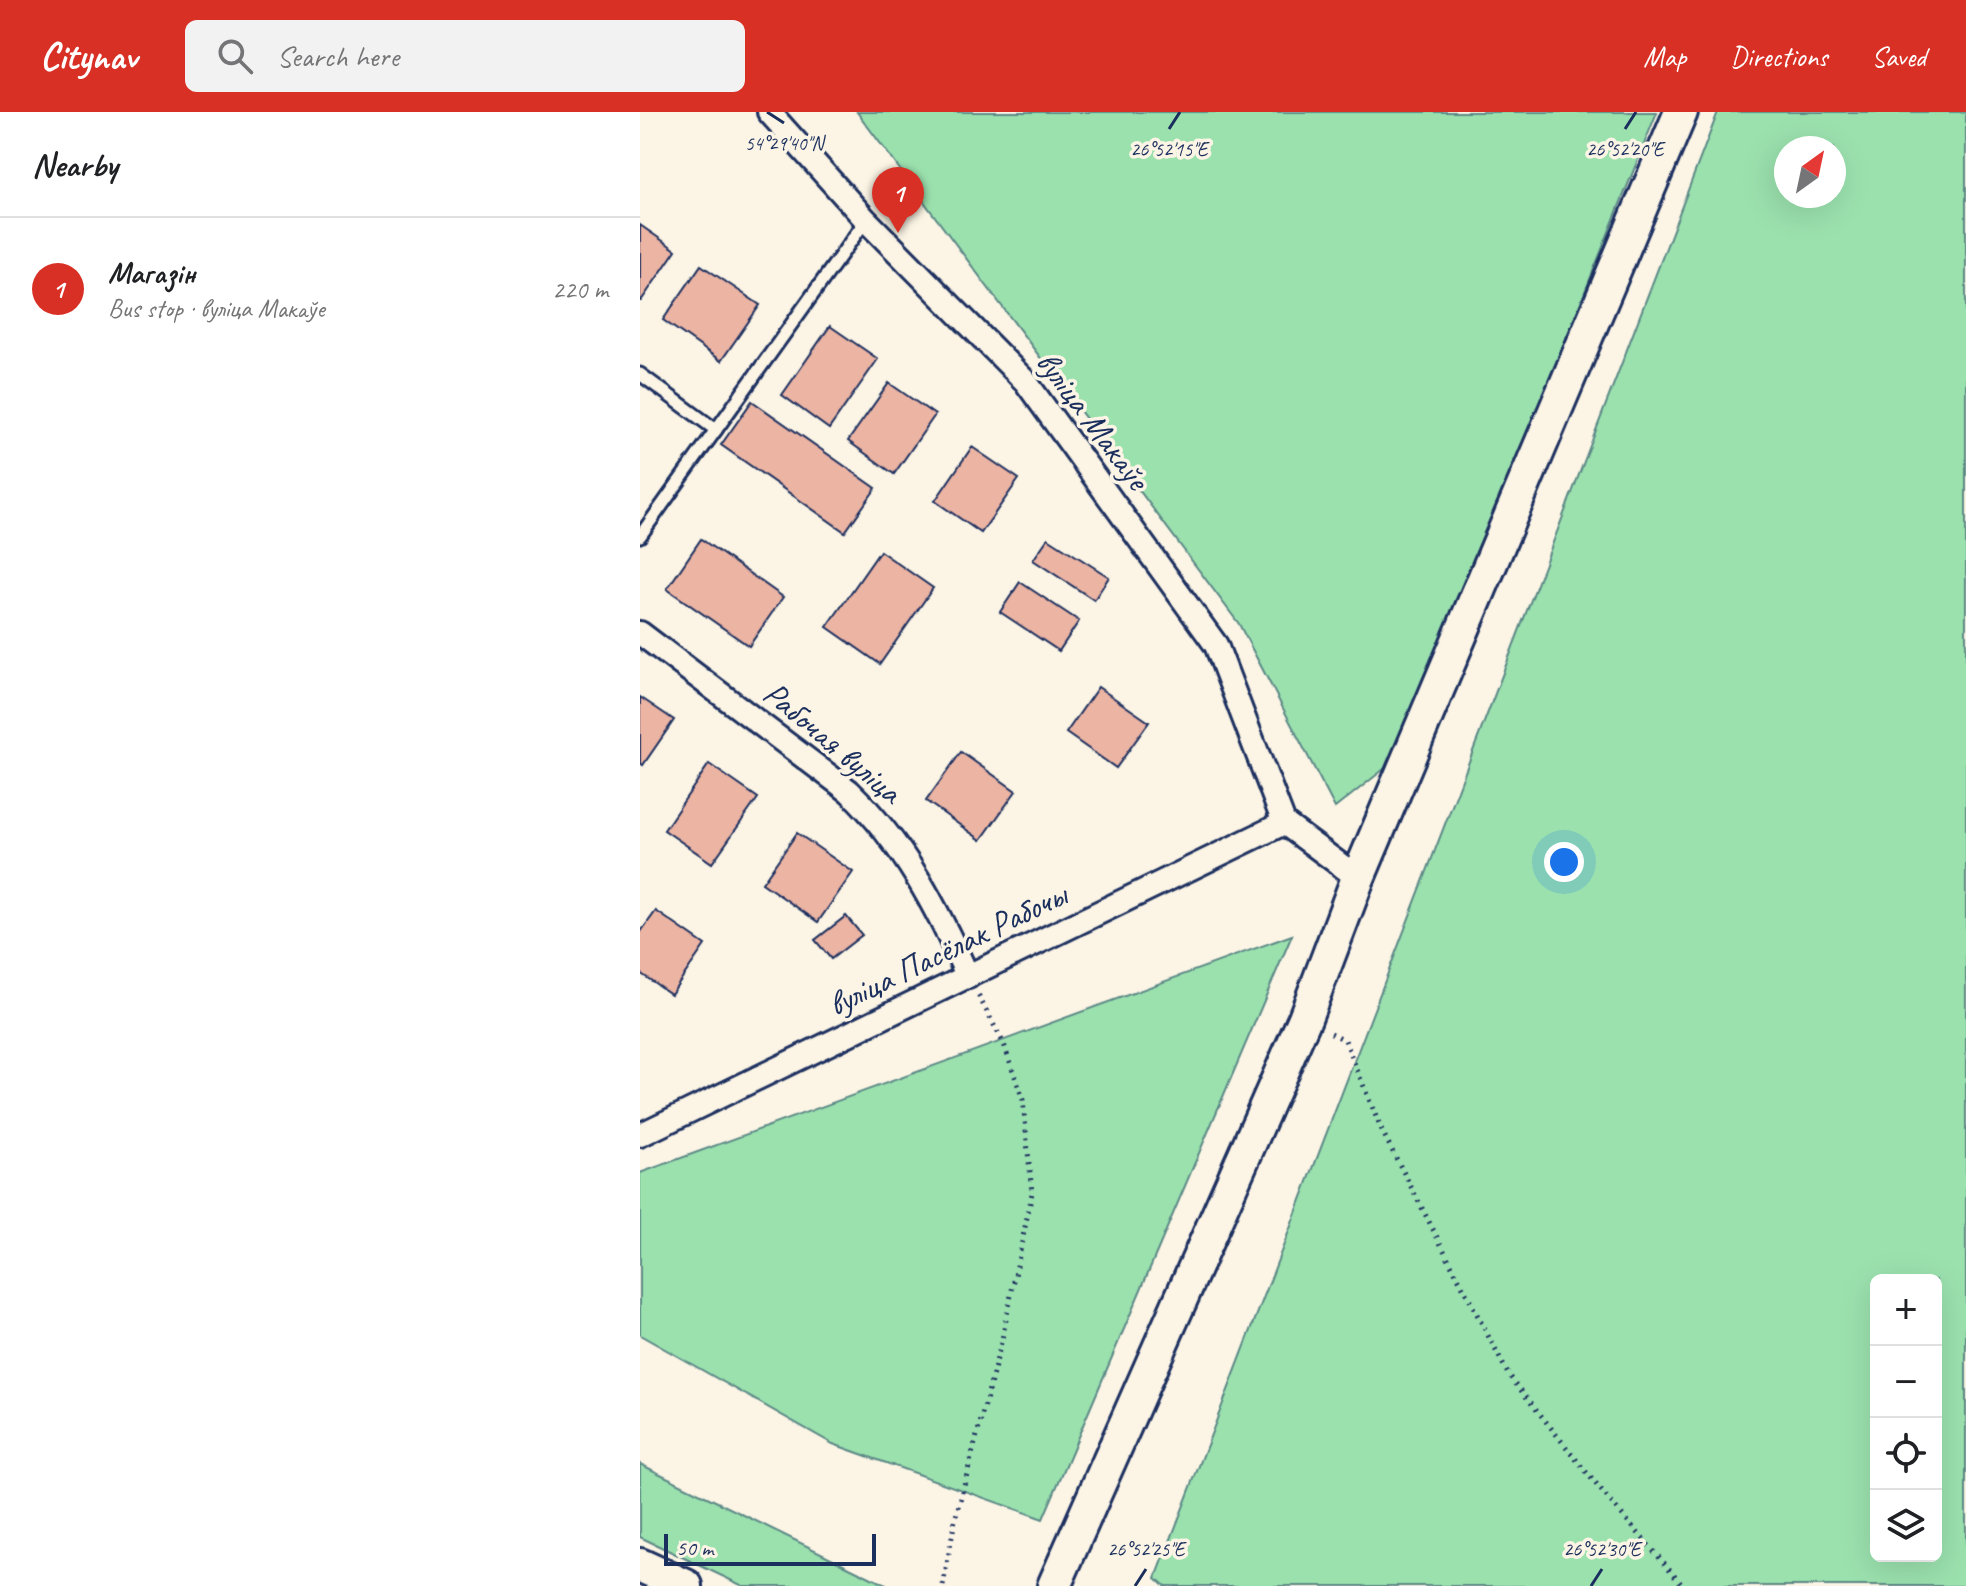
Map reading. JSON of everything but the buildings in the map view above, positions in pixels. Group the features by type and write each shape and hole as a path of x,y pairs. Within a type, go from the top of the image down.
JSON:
{"main road":[{"path":"1054,1586 1305,1018 1358,878 1681,112"},
{"path":"640,1565 686,1586"}],"street":[{"name":"вуліца Макаўе","path":"769,112 866,220 1026,382 1216,645 1284,823"},
{"name":"Рабочая вуліца","path":"640,633 849,791 873,814 913,868 968,977"},
{"path":"1284,823 1358,878"},
{"name":"вуліца Пасёлак Рабочы","path":"640,1135 1284,823"}],"lane":[{"path":"640,536 866,220"},
{"path":"640,374 716,430"}],"path":[{"path":"943,1586 955,1520 1002,1339 1032,1193 1023,1100 1004,1044 968,977"},
{"path":"1305,1018 1345,1040 1381,1129 1508,1374 1599,1488 1684,1586"}],"green space":[{"path":"857,112 1657,112 1398,758 1335,808 1239,624"},
{"path":"1718,112 1966,112 1966,1586 1165,1586 1156,1578"},
{"path":"1292,935 1043,1519 833,1444 640,1335 640,1173"},
{"path":"640,1464 888,1586 743,1586 640,1537"}],"place":[{"name":"Магазін","path":"898,233"}]}
